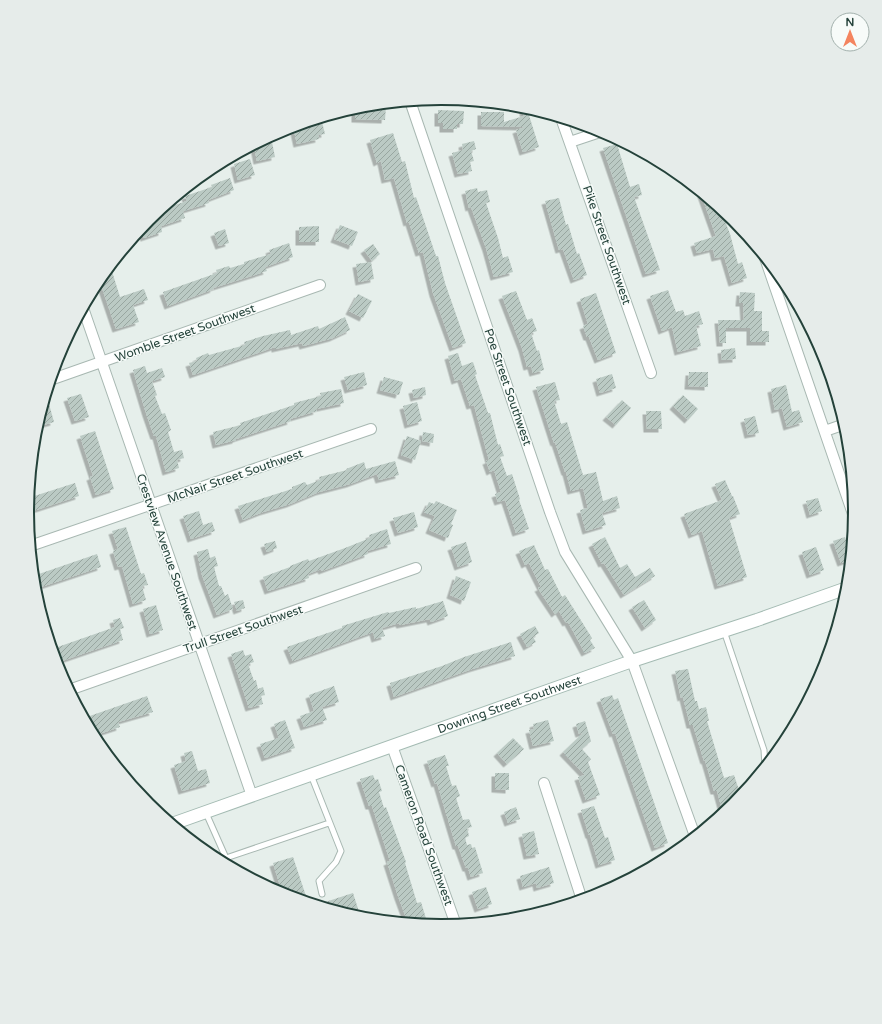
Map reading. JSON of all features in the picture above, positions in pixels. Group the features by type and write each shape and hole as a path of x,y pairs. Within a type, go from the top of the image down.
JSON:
{"street":[{"name":"Poe Street Southwest","path":"412,106 565,552 632,661 693,831"},
{"name":"Pike Street Southwest","path":"563,124 651,373"},
{"path":"570,142 593,134"},
{"path":"770,273 848,498"},
{"name":"Womble Street Southwest","path":"57,378 320,285"},
{"name":"Crestview Avenue Southwest","path":"85,315 252,796"},
{"path":"825,431 838,426"},
{"name":"McNair Street Southwest","path":"35,544 371,429"},
{"name":"Trull Street Southwest","path":"74,688 416,568"},
{"name":"Downing Street Southwest","path":"178,822 632,661 840,591"},
{"name":"Cameron Road Southwest","path":"392,746 454,919"},
{"path":"544,783 580,894"}],"lane":[{"path":"724,631 764,750 765,759"},
{"path":"311,775 340,851 336,862 319,882 322,894"},
{"path":"206,812 225,857"},
{"path":"227,858 329,822"}],"building":[{"path":"386,108 385,120 355,119 355,115"},
{"path":"438,110 464,111 463,124 457,124 457,129 443,129 443,123 438,123"},
{"path":"481,112 504,112 504,122 524,116 524,114 529,115 539,147 523,152 516,130 525,127 481,126"},
{"path":"322,123 325,134 318,135 319,139 297,144 294,133"},
{"path":"393,133 402,162 405,161 414,198 416,197 436,256 438,256 445,283 466,343 453,348 433,293 423,252 419,253 409,222 407,223 394,178 385,180 381,161 377,163 370,140"},
{"path":"474,141 476,149 471,151 474,161 470,162 472,171 458,174 452,153 463,150 462,144"},
{"path":"272,142 275,157 257,161 255,150"},
{"path":"615,144 617,145 630,187 639,184 642,195 634,197 660,270 646,274 603,148"},
{"path":"250,159 255,175 238,180 234,164"},
{"path":"230,178 234,190 208,200 209,203 183,211 185,218 161,226 162,232 144,238 143,235 153,224 160,217 165,216 164,214 173,206 187,201 185,196 212,187 211,185"},
{"path":"477,188 478,192 487,190 490,202 486,203 503,258 508,256 513,272 494,277 486,248 471,207 469,208 465,191"},
{"path":"559,198 566,225 568,224 577,254 579,253 587,275 574,280 563,249 559,250 545,201"},
{"path":"704,202 725,220 738,264 742,262 747,278 732,283 724,256 715,258 713,249 697,253 694,243 716,236"},
{"path":"340,225 358,232 352,246 334,239"},
{"path":"319,226 319,242 299,242 299,227"},
{"path":"225,229 229,243 219,246 214,233"},
{"path":"289,243 293,257 265,267 267,271 213,288 214,289 168,306 163,292 217,273 216,270 244,264 244,262 271,254 269,250"},
{"path":"373,244 380,254 372,261 364,250"},
{"path":"371,262 374,279 359,282 356,264"},
{"path":"112,272 120,297 144,289 148,300 133,305 139,322 116,329 102,288"},
{"path":"668,290 676,312 683,310 685,316 699,311 703,324 696,326 701,346 678,352 672,327 662,331 650,296"},
{"path":"516,291 527,320 532,318 537,331 531,333 537,351 539,350 544,370 533,373 531,366 527,367 522,348 502,296"},
{"path":"740,292 755,293 754,311 762,311 762,331 769,331 769,342 750,342 750,328 726,328 726,343 720,343 718,320 744,320 743,303 739,303"},
{"path":"596,293 616,353 598,360 583,326 588,324 580,299"},
{"path":"358,294 372,301 363,318 349,311"},
{"path":"345,317 350,330 333,338 303,346 302,343 275,349 275,347 193,375 189,363 197,361 196,358 208,353 209,355 245,345 244,342 290,330 291,335 318,326 319,329"},
{"path":"735,348 736,359 722,360 721,350"},
{"path":"458,353 462,366 473,362 477,374 475,375 488,413 490,413 498,445 500,444 504,456 500,457 507,476 512,474 529,529 516,533 505,500 498,502 495,494 501,492 494,470 490,472 486,461 489,460 474,405 470,406 461,379 455,381 448,356"},
{"path":"145,366 147,373 162,368 165,377 152,381 157,395 155,396 162,414 165,413 171,430 168,432 174,452 182,450 184,458 177,460 179,468 166,472 156,436 154,436 133,370"},
{"path":"364,372 367,385 348,390 344,377"},
{"path":"689,372 708,372 708,387 688,386"},
{"path":"612,374 616,388 600,393 596,379"},
{"path":"384,377 403,382 399,395 380,390"},
{"path":"555,382 560,400 554,401 561,424 567,422 583,475 596,472 603,501 617,496 620,508 602,513 606,525 586,531 580,510 588,508 583,488 571,491 566,472 555,442 554,443 536,387"},
{"path":"786,385 792,412 799,410 803,422 787,427 782,408 775,410 771,389"},
{"path":"425,387 426,395 414,398 412,390"},
{"path":"341,389 344,403 316,409 317,411 290,419 291,421 236,440 216,445 213,432 241,425 240,423 294,405 294,403 321,396 320,393"},
{"path":"81,394 89,417 75,421 67,398"},
{"path":"683,395 698,409 688,420 673,406"},
{"path":"622,400 631,408 616,425 606,417"},
{"path":"417,402 422,421 408,425 403,406"},
{"path":"49,404 54,422 44,425 48,407"},
{"path":"646,411 661,411 662,429 647,429"},
{"path":"755,416 759,433 748,435 744,419"},
{"path":"95,431 114,489 96,495 90,477 93,476 80,436"},
{"path":"423,432 434,434 433,443 422,441"},
{"path":"407,436 421,441 415,460 401,455"},
{"path":"395,461 399,475 379,480 377,474 350,484 319,492 290,504 243,520 238,506 292,489 292,487 305,482 307,485 320,480 319,477 347,470 346,469 364,462 366,469"},
{"path":"725,480 740,514 729,518 747,577 718,586 702,531 692,535 684,514 722,500 715,484"},
{"path":"75,483 79,496 34,511 35,496"},
{"path":"818,498 822,511 810,515 806,501"},
{"path":"436,501 457,510 451,524 453,525 448,538 429,530 435,516 424,512 429,502 434,504"},
{"path":"199,511 203,525 212,522 215,531 191,539 183,516"},
{"path":"414,512 418,527 398,533 393,518"},
{"path":"126,527 141,574 144,573 148,585 142,586 146,600 133,604 122,566 118,567 113,551 118,549 112,531"},
{"path":"387,529 391,544 367,551 368,554 322,571 321,569 308,574 309,578 268,591 263,577 308,559 309,561 345,548 370,538 369,535"},
{"path":"605,537 620,568 627,564 635,577 650,568 655,576 624,595 604,563 602,564 592,544"},
{"path":"845,537 847,542 845,562 841,563 833,541"},
{"path":"275,541 277,548 267,552 264,544"},
{"path":"466,542 472,562 458,567 451,547"},
{"path":"534,545 545,570 548,569 562,597 565,595 592,638 590,640 595,648 585,653 568,622 566,623 559,611 555,614 538,588 541,587 529,563 525,565 519,551"},
{"path":"816,547 824,570 810,575 802,552"},
{"path":"208,549 210,558 215,556 218,566 214,567 219,586 221,586 225,596 228,594 233,609 217,615 202,575 197,552"},
{"path":"97,554 101,567 41,587 39,574"},
{"path":"456,576 471,582 464,601 450,595"},
{"path":"243,600 245,608 237,611 234,602"},
{"path":"644,600 656,620 645,628 632,607"},
{"path":"443,601 448,616 431,622 430,619 400,625 399,623 382,628 385,636 375,639 373,632 293,661 287,647 342,628 342,626 388,612 416,607 416,609"},
{"path":"156,605 163,630 150,634 143,609"},
{"path":"120,618 124,628 120,629 123,640 62,661 57,647 115,627 113,620"},
{"path":"535,626 539,633 533,637 536,642 527,647 520,634"},
{"path":"511,642 515,656 472,669 394,697 390,683"},
{"path":"243,650 245,656 251,654 254,662 248,664 254,681 256,680 258,689 263,687 265,695 261,696 263,704 249,708 231,654"},
{"path":"688,669 695,701 697,701 699,709 706,707 709,721 707,721 724,778 734,775 739,789 721,807 717,791 714,791 693,725 690,725 683,697 681,698 675,671"},
{"path":"334,686 339,702 322,707 327,720 304,727 300,716 314,711 309,695"},
{"path":"612,695 614,700 618,698 668,843 655,848 615,733 613,734 600,699"},
{"path":"147,696 153,712 118,722 120,727 100,734 90,716"},
{"path":"285,720 295,748 265,758 260,744 279,738 274,724"},
{"path":"548,720 554,741 533,746 529,730 534,729 533,724"},
{"path":"585,721 591,741 582,749 591,759 588,762 600,795 586,800 578,777 585,775 563,752 583,733 579,734 576,724"},
{"path":"513,738 524,749 507,764 497,753"},
{"path":"192,751 198,771 206,769 210,783 182,791 174,765 186,761 184,753"},
{"path":"445,755 449,766 446,766 452,786 456,785 460,796 456,798 463,820 469,819 472,827 467,828 469,836 465,838 467,845 471,844 472,848 475,847 483,873 471,877 458,846 456,846 437,783 435,784 427,761"},
{"path":"495,773 509,773 509,790 495,789"},
{"path":"373,775 375,780 378,779 382,791 379,792 384,808 386,807 406,862 405,863 417,903 421,902 426,918 406,917 387,862 390,861 372,806 369,806 360,779"},
{"path":"594,806 605,838 608,837 615,860 599,865 581,810"},
{"path":"516,807 520,819 508,823 504,812"},
{"path":"534,831 539,854 527,856 522,834"},
{"path":"293,857 306,896 280,886 273,863"},
{"path":"549,867 554,883 537,888 536,883 523,887 520,876"},
{"path":"486,887 492,904 478,909 472,892"},
{"path":"353,893 359,910 336,905 326,902"}]}
